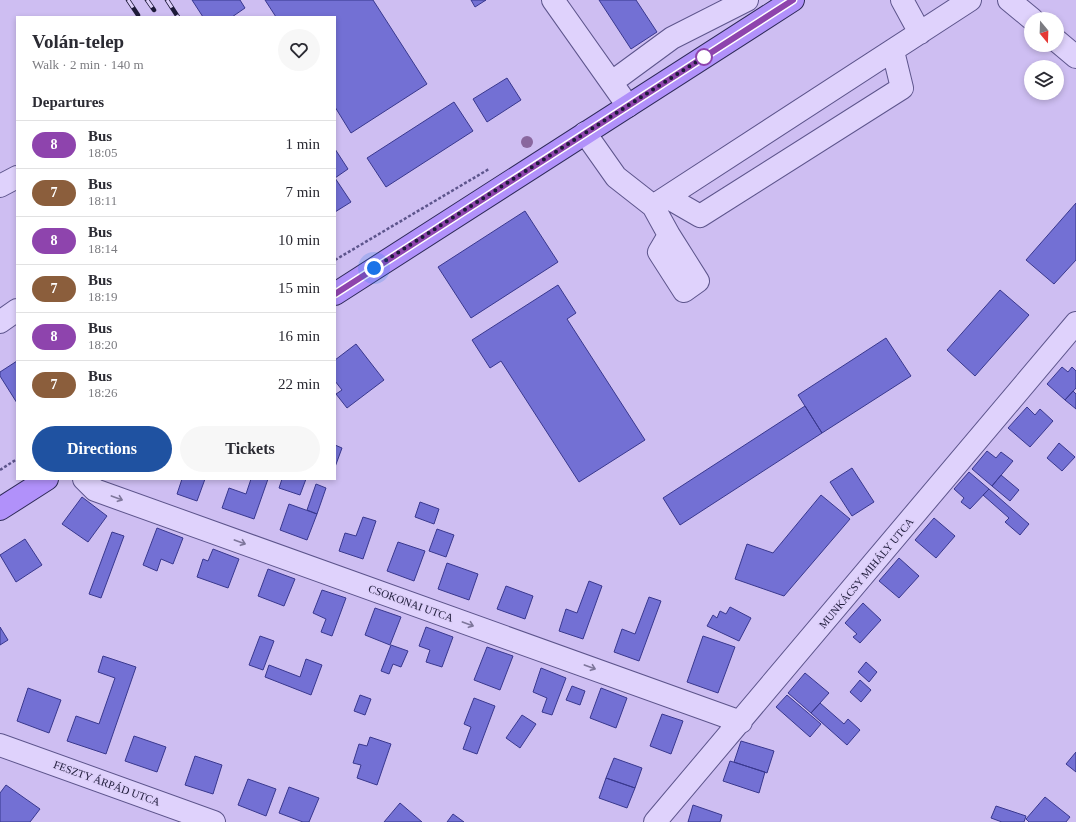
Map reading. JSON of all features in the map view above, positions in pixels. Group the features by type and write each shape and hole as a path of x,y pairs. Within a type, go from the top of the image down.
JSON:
{"main road":[{"path":"336,293 793,0"},
{"path":"0,509 45,480"}],"street":[{"path":"553,0 628,106"},
{"path":"612,82 672,38 747,0"},
{"path":"902,0 920,33"},
{"path":"660,202 970,0"},
{"path":"1009,0 1024,12"},
{"path":"1064,47 1076,57"},
{"path":"585,133 616,177 660,202 700,216 902,88 893,51"},
{"path":"0,186 16,177"},
{"path":"660,202 668,235"},
{"path":"0,322 16,311"},
{"name":"MUNKÁCSY MIHÁLY UTCA","path":"655,822 741,722 1076,323"},
{"name":"CSOKONAI UTCA","path":"85,480 95,490 741,722"},
{"name":"FESZTY ÁRPÁD UTCA","path":"0,745 214,822"}],"path":[{"path":"0,470 16,460"}],"building":[{"path":"192,0 240,0 245,8 233,16 202,16"},
{"path":"265,0 373,0 427,84 351,133 336,109 336,16 275,16"},
{"path":"471,0 486,0 475,7"},
{"path":"599,0 636,0 657,32 631,49"},
{"path":"507,78 521,100 487,122 473,99"},
{"path":"454,102 473,131 386,187 367,158"},
{"path":"336,151 348,169 336,177"},
{"path":"336,180 351,202 336,211"},
{"path":"1076,203 1076,260 1054,284 1026,260"},
{"path":"525,211 558,262 471,318 438,267"},
{"path":"558,285 576,313 567,319 645,440 579,482 501,361 490,368 472,340"},
{"path":"1000,290 1029,315 975,376 947,350"},
{"path":"886,338 911,376 822,433 798,395"},
{"path":"356,344 384,380 347,408 336,394 342,390 336,382 336,359"},
{"path":"16,362 16,401 0,376 0,372"},
{"path":"1062,367 1068,372 1072,367 1076,371 1076,388 1065,400 1047,384"},
{"path":"1073,391 1076,394 1076,409 1065,400"},
{"path":"805,406 822,433 680,525 663,498"},
{"path":"1027,407 1035,415 1040,409 1053,421 1030,447 1008,428"},
{"path":"1059,443 1075,457 1062,471 1047,458"},
{"path":"336,445 342,448 336,464"},
{"path":"987,451 996,458 1001,452 1013,461 992,486 972,469"},
{"path":"852,468 874,502 852,516 830,482"},
{"path":"969,472 989,489 970,509 961,502 964,498 954,489"},
{"path":"1001,475 1019,490 1010,501 992,486"},
{"path":"182,480 205,480 197,501 177,494"},
{"path":"251,480 268,480 254,519 222,508 229,488 246,494"},
{"path":"282,480 306,480 300,495 279,488"},
{"path":"316,484 326,488 317,514 307,510"},
{"path":"989,489 1029,524 1020,535 1005,522 1009,518 983,495"},
{"path":"821,495 850,519 784,596 735,579 747,544 773,553"},
{"path":"82,497 107,516 88,542 62,524"},
{"path":"420,502 439,509 434,524 415,517"},
{"path":"289,504 317,514 307,540 280,530"},
{"path":"363,517 376,521 363,559 339,551 345,533 356,536"},
{"path":"934,518 955,536 936,558 915,540"},
{"path":"157,528 183,538 173,564 161,559 157,571 143,565"},
{"path":"437,529 454,535 446,557 429,551"},
{"path":"112,532 124,536 101,598 89,594"},
{"path":"25,539 42,565 16,582 0,555"},
{"path":"398,542 425,551 414,581 387,571"},
{"path":"213,549 239,559 228,588 197,577 203,559 208,561"},
{"path":"899,558 919,576 899,598 879,581"},
{"path":"447,563 478,574 469,600 438,589"},
{"path":"268,569 295,579 284,606 258,596"},
{"path":"589,581 602,586 583,639 559,631 566,609 577,613"},
{"path":"506,586 533,596 525,619 497,609"},
{"path":"322,590 346,598 332,636 321,632 326,619 313,613"},
{"path":"649,597 661,601 639,661 614,652 622,629 635,634"},
{"path":"863,603 881,620 860,643 853,637 857,634 845,623"},
{"path":"730,607 751,618 739,641 707,626 713,615 717,618 720,611 726,614"},
{"path":"375,608 401,617 390,645 365,635"},
{"path":"0,627 8,640 0,645"},
{"path":"426,627 453,637 442,667 426,662 430,650 419,646"},
{"path":"260,636 274,641 263,670 249,665"},
{"path":"703,636 735,647 718,693 687,682"},
{"path":"391,645 408,651 401,667 393,664 389,674 381,671"},
{"path":"487,647 513,656 500,690 474,680"},
{"path":"103,656 136,667 106,754 67,741 76,716 99,724 115,678 98,672"},
{"path":"306,659 322,665 311,695 265,677 269,665 300,677"},
{"path":"866,662 877,672 869,682 858,672"},
{"path":"541,668 566,678 552,715 542,712 547,698 533,692"},
{"path":"805,673 829,693 811,713 788,693"},
{"path":"860,680 871,690 861,702 850,692"},
{"path":"572,686 585,691 580,705 566,700"},
{"path":"28,688 61,700 49,733 17,721"},
{"path":"601,688 627,698 616,728 590,718"},
{"path":"360,695 371,699 365,715 354,711"},
{"path":"787,695 821,724 810,737 776,707"},
{"path":"474,698 495,706 477,754 463,749 471,727 464,724"},
{"path":"820,703 844,724 848,719 860,730 847,745 811,713"},
{"path":"662,714 683,721 671,754 650,746"},
{"path":"522,715 536,724 520,748 506,738"},
{"path":"134,736 166,747 157,772 125,761"},
{"path":"370,737 391,744 377,785 357,778 361,765 353,763 359,744 367,746"},
{"path":"741,741 774,751 767,773 734,762"},
{"path":"1076,752 1076,772 1066,764"},
{"path":"195,756 222,765 213,794 185,785"},
{"path":"614,758 642,768 635,788 606,778"},
{"path":"730,761 765,772 759,793 723,781"},
{"path":"606,778 635,788 627,808 599,798"},
{"path":"248,779 276,789 266,816 238,805"},
{"path":"6,785 40,809 30,822 0,822 0,793"},
{"path":"289,787 319,798 309,822 303,822 279,813"},
{"path":"1045,797 1070,817 1066,822 1029,822 1026,819"},
{"path":"400,803 422,822 384,822"},
{"path":"693,805 722,815 720,822 688,822"},
{"path":"996,806 1026,816 1024,822 1002,822 991,818"},
{"path":"453,814 464,822 447,822"}],"railway":[{"path":"128,0 138,15"},
{"path":"147,0 154,10"},
{"path":"167,0 177,16"}],"bus line":[{"name":"8","path":"336,293 793,0"}],"route":[{"path":"374,268 704,57"}]}
